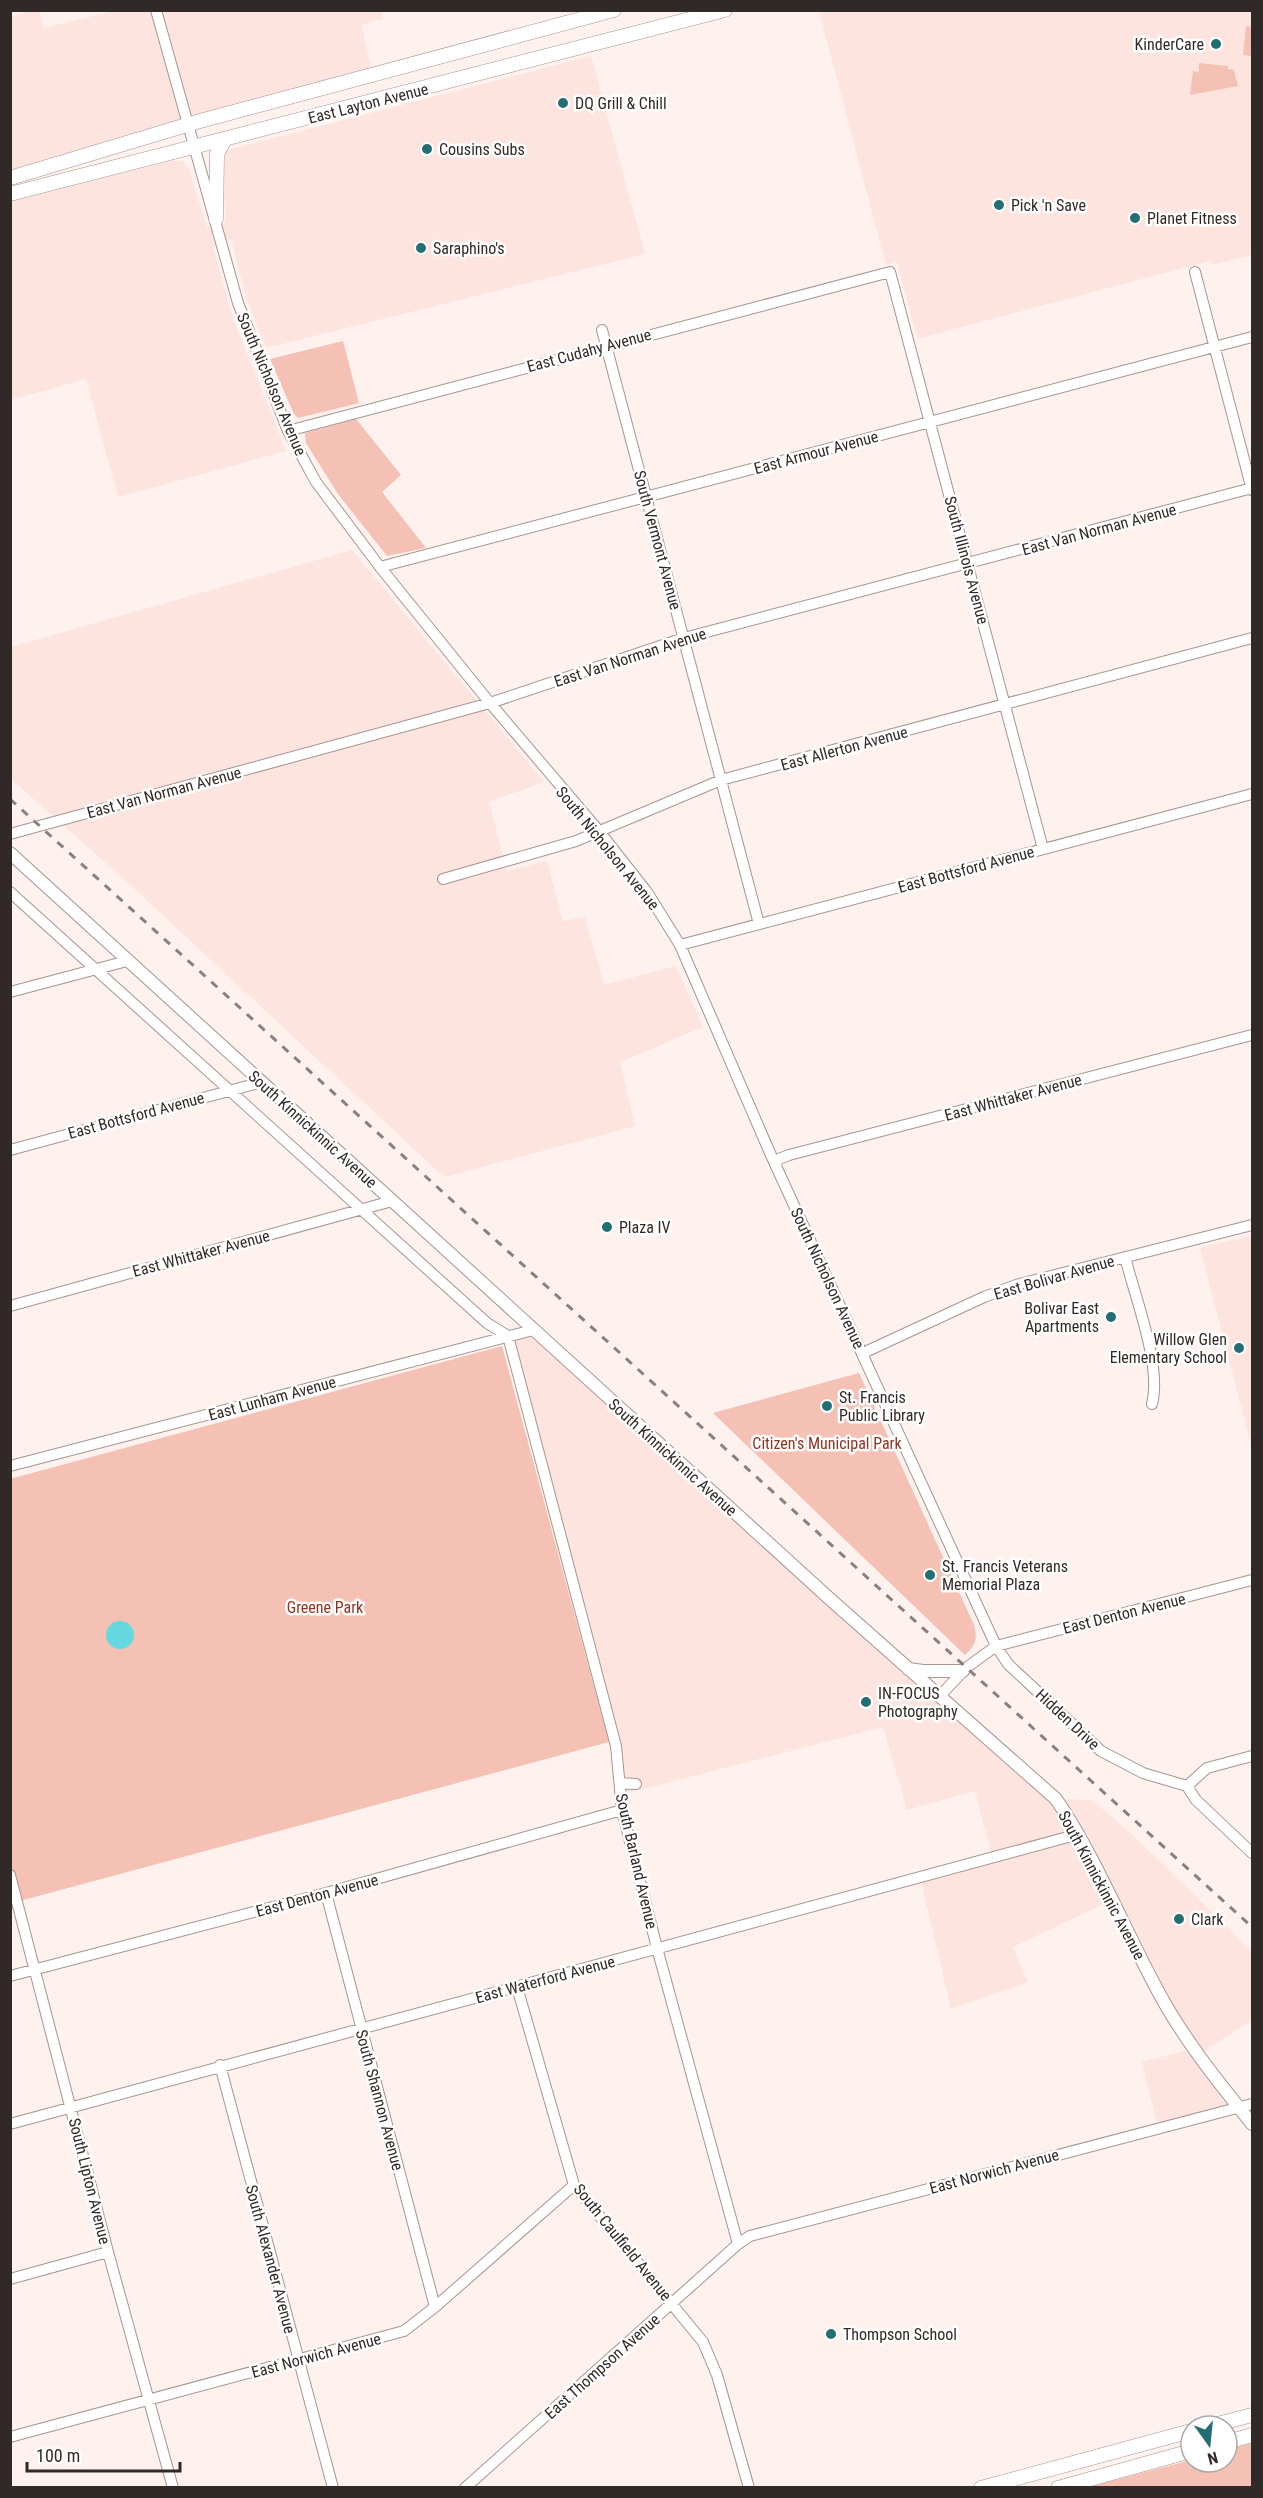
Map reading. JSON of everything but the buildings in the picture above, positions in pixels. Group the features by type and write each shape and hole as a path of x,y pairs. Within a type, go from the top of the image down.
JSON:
{"main road":[{"name":"East Layton Avenue","path":"10,178 187,125 614,10"},
{"name":"East Layton Avenue","path":"10,194 224,141 725,10"},
{"path":"216,219 217,154 224,141"},
{"path":"981,2487 1179,2434"},
{"path":"1058,2487 1179,2454"}],"street":[{"name":"South Nicholson Avenue","path":"156,10 238,303 288,431 316,482 380,567 490,703 599,831 647,892 680,945 774,1161 996,1646"},
{"name":"East Cudahy Avenue","path":"288,431 890,272"},
{"name":"South Illinois Avenue","path":"890,272 1043,849"},
{"path":"1195,272 1252,489"},
{"name":"South Vermont Avenue","path":"602,330 759,924"},
{"name":"East Armour Avenue","path":"380,567 1252,337"},
{"name":"East Van Norman Avenue","path":"10,834 490,703 684,638 1252,489"},
{"name":"East Allerton Avenue","path":"443,879 545,851 721,780 1252,638"},
{"name":"East Bottsford Avenue","path":"680,945 1252,794"},
{"name":"South Kinnickinnic Avenue","path":"10,853 533,1330 939,1697 1056,1799 1079,1834 1163,2001 1187,2040 1252,2124"},
{"name":"South Kinnickinnic Avenue","path":"10,892 487,1323 508,1336"},
{"path":"10,992 127,961"},
{"name":"East Whittaker Avenue","path":"774,1161 789,1155 1252,1035"},
{"name":"East Bottsford Avenue","path":"10,1150 262,1082"},
{"name":"East Whittaker Avenue","path":"10,1306 392,1201"},
{"name":"East Bolivar Avenue","path":"863,1353 1005,1289 1252,1225"},
{"path":"1125,1257 1154,1368 1155,1390 1152,1404"},
{"name":"East Lunham Avenue","path":"10,1466 533,1330"},
{"name":"South Barland Avenue","path":"508,1336 616,1746 622,1810 657,1948 738,2244"},
{"name":"East Denton Avenue","path":"996,1646 1252,1580"},
{"path":"939,1697 963,1671 996,1646"},
{"name":"Hidden Drive","path":"996,1646 1008,1664 1101,1751 1143,1773 1187,1786"},
{"path":"907,1668 923,1671 963,1671"},
{"path":"1252,1756 1207,1768 1187,1786 1197,1800 1252,1853"},
{"path":"620,1783 636,1784"},
{"name":"East Denton Avenue","path":"10,1976 326,1893 622,1810"},
{"name":"East Waterford Avenue","path":"10,2124 1079,1834"},
{"name":"South Lipton Avenue","path":"10,1875 108,2252 173,2487"},
{"name":"South Shannon Avenue","path":"326,1893 435,2307"},
{"name":"South Caulfield Avenue","path":"517,1987 574,2185 698,2333 717,2375 749,2487"},
{"name":"South Alexander Avenue","path":"220,2066 333,2487"},
{"name":"East Norwich Avenue","path":"738,2244 750,2236 826,2215 1252,2104"},
{"name":"East Norwich Avenue","path":"10,2437 404,2331 435,2307 574,2185"},
{"name":"East Thompson Avenue","path":"465,2487 738,2244"},
{"path":"10,2279 108,2252"}],"shaded area":[{"path":"39,11 44,28 114,11 381,11 383,19 361,25 373,75 11,178 11,16"},
{"path":"819,11 1252,11 1252,255 1212,265 1210,261 917,337 897,262 886,265"},
{"path":"591,56 645,254 266,348 247,300 231,239 213,247 232,316 286,451 118,497 86,379 11,400 11,201 171,161 182,161 189,169 207,227 226,222 222,172 224,155 228,150"},
{"path":"352,550 544,782 489,802 507,871 547,861 563,921 585,917 604,985 676,966 703,1027 620,1062 635,1126 444,1177 125,880 11,779 11,647"},
{"name":"Willow Glen Elementary School","path":"1252,1235 1252,1448 1200,1248"},
{"path":"533,1330 1056,1799 1092,1800 1136,1838 1252,1951 1252,2020 1198,2055 1238,2107 1158,2128 1142,2062 1193,2049 1112,1900 1013,1947 1028,1982 951,2009 920,1877 991,1853 975,1791 907,1810 883,1727 620,1795 619,1765 508,1336"},
{"path":"1252,2104 1252,2124 1238,2107"}],"green space":[{"path":"1246,26 1252,27 1252,56 1243,55"},
{"path":"1199,63 1228,66 1228,69 1234,70 1238,86 1190,95 1193,71 1199,72"},
{"path":"343,341 359,403 298,418 294,414 270,359"},
{"path":"356,419 401,475 382,492 426,548 387,556 338,494 306,443 305,433"},
{"name":"Greene Park","path":"502,1346 609,1742 16,1902 10,1880 10,1479"},
{"name":"Citizen's Municipal Park","path":"859,1373 974,1625 975,1642 965,1655 713,1413"},
{"path":"1252,2443 1252,2487 1089,2487 1179,2463 1179,2474 1239,2474 1239,2447"}],"water":[{"path":"120,1621 130,1625 134,1635 130,1645 120,1649 110,1645 106,1635 110,1625"}],"railway":[{"path":"10,799 1252,1927"}],"place":[{"name":"KinderCare","path":"1216,44"},
{"name":"DQ Grill & Chill","path":"563,103"},
{"name":"Cousins Subs","path":"427,149"},
{"name":"Pick 'n Save","path":"999,205"},
{"name":"Planet Fitness","path":"1135,218"},
{"name":"Saraphino's","path":"421,248"},
{"name":"Plaza IV","path":"607,1227"},
{"name":"Bolivar East Apartments","path":"1111,1317"},
{"name":"Willow Glen Elementary School","path":"1239,1348"},
{"name":"St. Francis Public Library","path":"827,1406"},
{"name":"St. Francis Veterans Memorial Plaza","path":"930,1575"},
{"name":"IN-FOCUS Photography","path":"866,1702"},
{"name":"Clark","path":"1179,1919"},
{"name":"Thompson School","path":"831,2334"}]}
